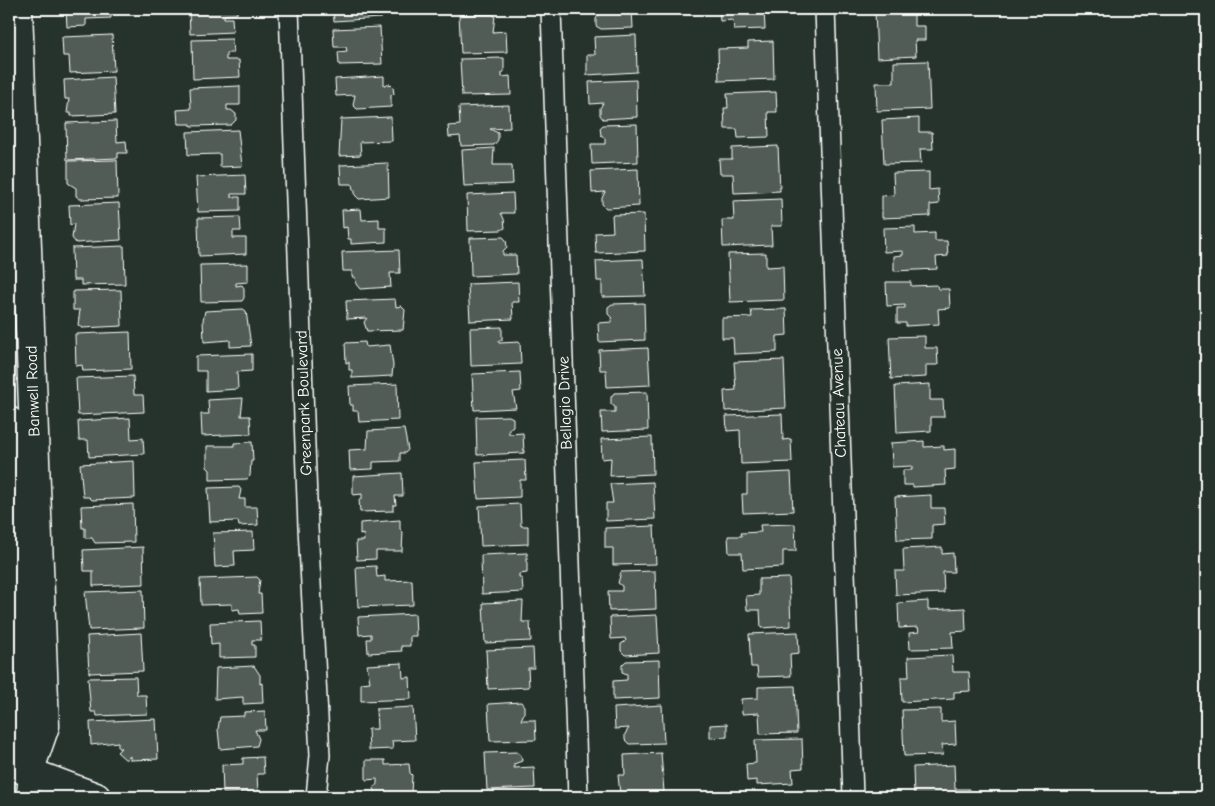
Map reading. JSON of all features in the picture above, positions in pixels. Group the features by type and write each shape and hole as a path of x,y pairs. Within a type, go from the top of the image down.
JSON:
{"street":[{"name":"Banwell Road","path":"18,9 17,181 22,409 45,726 21,778"},
{"name":"Greenpark Boulevard","path":"289,9 309,537 320,755 316,797"},
{"name":"Bellagio Drive","path":"551,9 578,797"},
{"name":"Chateau Avenue","path":"825,9 853,797"},
{"name":"Banwell Road","path":"9,421 18,738 21,778"},
{"path":"21,778 96,797"}],"building":[{"path":"66,9 111,9 111,18 86,19 86,26 67,27"},
{"path":"189,9 237,9 237,14 224,15 224,18 232,18 233,32 190,34"},
{"path":"333,9 381,9 381,18 334,21"},
{"path":"586,9 632,9 633,28 601,29 596,26 596,19 599,14 586,14"},
{"path":"719,9 764,9 765,29 734,30 733,20 720,21"},
{"path":"914,10 914,26 925,26 925,40 915,40 916,56 877,58 875,12"},
{"path":"492,14 495,16 493,32 506,31 507,52 461,53 459,15"},
{"path":"380,27 382,64 339,65 338,52 347,51 346,47 334,47 333,29"},
{"path":"112,35 114,71 70,73 69,56 63,56 62,37"},
{"path":"636,35 637,72 587,75 587,55 595,55 594,37"},
{"path":"232,39 233,53 226,53 226,60 239,60 240,77 193,79 192,40"},
{"path":"773,41 774,79 719,81 718,49 748,48 748,42"},
{"path":"504,58 502,77 510,76 511,95 462,96 460,59"},
{"path":"928,61 930,109 877,111 876,83 894,83 894,62"},
{"path":"384,76 384,85 390,84 393,87 394,94 391,95 391,107 357,109 353,105 355,95 336,96 335,79"},
{"path":"113,77 115,114 71,116 71,113 67,113 69,99 65,99 64,80"},
{"path":"636,80 637,117 603,119 600,115 600,108 603,103 590,104 589,82"},
{"path":"240,86 240,105 227,105 227,110 231,110 236,114 236,120 231,125 191,126 191,124 178,124 177,110 191,109 190,88"},
{"path":"776,92 777,112 768,112 769,137 738,138 737,129 725,129 724,108 728,108 727,94"},
{"path":"509,105 510,128 490,129 498,133 498,140 494,145 461,146 460,136 449,137 448,126 460,125 459,107"},
{"path":"391,117 392,141 360,142 361,155 339,156 341,119"},
{"path":"919,118 919,132 932,132 933,149 920,149 921,163 884,164 882,120"},
{"path":"116,121 117,142 126,141 127,153 118,153 118,158 67,160 66,123"},
{"path":"637,124 638,162 592,164 591,144 605,144 605,138 601,135 600,128 603,125"},
{"path":"238,130 242,166 220,167 220,154 188,155 187,132"},
{"path":"778,146 780,191 734,193 733,174 720,174 719,159 732,159 732,148"},
{"path":"494,148 493,165 512,165 513,184 464,186 462,150"},
{"path":"117,160 118,198 80,199 76,196 76,188 68,183 68,161"},
{"path":"388,163 389,197 359,199 355,195 352,184 341,184 340,165"},
{"path":"638,169 639,206 606,208 602,204 605,192 592,193 591,171"},
{"path":"929,172 929,190 938,189 939,204 930,205 930,216 882,218 882,196 894,195 893,173"},
{"path":"245,175 246,194 231,194 231,197 240,197 240,211 198,212 196,177"},
{"path":"513,193 514,213 501,213 505,228 501,230 468,231 467,195"},
{"path":"781,199 782,226 771,226 772,245 723,247 722,220 734,220 733,201"},
{"path":"119,203 121,240 76,243 72,238 74,224 70,225 69,205"},
{"path":"361,209 362,220 379,219 379,228 386,228 386,242 351,244 351,239 348,239 347,227 343,228 342,210"},
{"path":"644,214 645,251 596,253 595,233 613,232 612,215"},
{"path":"240,217 241,231 233,231 233,238 246,238 246,254 199,256 198,218"},
{"path":"915,227 915,234 935,233 935,241 947,241 948,256 936,257 937,269 894,271 894,256 903,255 903,251 884,252 883,228"},
{"path":"503,237 506,240 507,247 503,251 503,255 516,255 517,274 471,276 470,238"},
{"path":"124,246 125,284 81,285 81,280 73,280 72,248"},
{"path":"399,250 400,273 390,273 391,287 360,289 356,284 355,277 352,277 352,271 343,271 342,252"},
{"path":"766,253 766,267 783,266 784,300 730,302 728,254"},
{"path":"643,259 645,296 602,297 602,281 597,281 596,261"},
{"path":"248,264 248,282 236,283 236,286 242,285 244,288 244,298 242,301 201,302 200,265"},
{"path":"518,282 519,302 512,302 513,319 470,321 468,284"},
{"path":"886,282 911,282 911,286 937,285 938,289 949,289 950,308 938,309 939,324 906,326 906,323 897,323 897,308 905,308 905,305 887,306"},
{"path":"121,290 122,326 82,328 78,325 80,310 73,310 73,291"},
{"path":"395,299 396,307 401,306 405,310 403,330 367,331 364,322 367,318 347,319 346,301"},
{"path":"644,303 645,340 599,342 598,323 612,322 612,318 608,314 608,307 612,304"},
{"path":"243,309 246,311 251,346 230,347 230,340 204,342 203,320 205,311"},
{"path":"786,309 787,335 777,336 777,352 734,354 733,338 722,338 722,318 752,317 751,310"},
{"path":"502,327 502,340 499,340 499,343 520,342 521,364 471,366 470,328"},
{"path":"130,332 131,369 83,371 82,365 76,366 75,334"},
{"path":"925,336 925,348 937,348 938,365 926,365 926,377 891,379 889,337"},
{"path":"365,342 366,347 390,345 393,365 392,376 352,378 349,362 346,363 345,343"},
{"path":"648,348 650,385 607,387 606,370 600,370 599,350"},
{"path":"252,354 252,371 237,372 238,389 206,391 206,371 196,371 196,356"},
{"path":"784,360 786,408 725,411 724,391 736,390 734,362"},
{"path":"520,372 521,391 513,392 516,408 474,410 472,374"},
{"path":"133,376 134,395 143,395 144,412 78,415 76,378"},
{"path":"397,384 398,420 359,422 358,411 353,411 353,405 350,405 349,386"},
{"path":"930,384 930,400 943,400 944,417 931,417 931,431 897,433 895,386"},
{"path":"647,392 648,430 602,432 601,412 615,412 615,407 611,404 611,397 614,393"},
{"path":"243,398 241,416 250,416 251,434 202,436 201,414 209,414 208,400"},
{"path":"782,414 783,440 791,439 792,462 741,464 740,430 727,431 726,416"},
{"path":"509,416 513,418 513,426 509,429 509,434 523,433 524,453 477,455 476,417"},
{"path":"130,418 131,439 143,438 144,454 89,457 88,440 79,440 78,421"},
{"path":"404,429 408,450 405,453 400,453 400,461 373,462 373,469 350,470 349,450 367,449 368,431"},
{"path":"652,437 653,474 610,476 611,458 602,459 601,439"},
{"path":"924,441 924,447 944,446 944,450 955,449 955,469 945,470 946,485 913,487 913,485 903,485 903,470 912,470 912,466 892,467 891,443"},
{"path":"252,442 253,461 251,461 250,476 247,479 210,480 210,470 207,467 207,446 234,446 234,443"},
{"path":"525,460 526,480 520,480 520,497 478,499 476,462"},
{"path":"134,461 135,498 92,500 89,497 83,497 80,464"},
{"path":"791,472 793,511 743,513 742,494 747,494 747,474"},
{"path":"402,473 403,496 395,496 396,505 393,505 393,511 360,512 359,499 362,499 362,494 353,495 353,476"},
{"path":"653,482 655,519 606,521 606,503 613,503 610,484"},
{"path":"239,487 241,490 239,499 245,499 245,507 257,507 258,525 239,526 238,521 210,522 208,488"},
{"path":"931,495 931,508 944,508 945,524 932,525 932,539 897,540 895,497"},
{"path":"133,504 134,542 95,543 92,538 85,538 85,528 82,528 81,506"},
{"path":"520,504 521,526 528,526 528,544 481,546 479,506"},
{"path":"400,520 400,529 403,532 402,551 376,551 376,559 357,560 356,541 364,541 363,534 360,535 360,523"},
{"path":"795,524 796,551 783,551 783,567 743,569 742,553 729,553 728,536 742,536 741,533 761,532 760,525"},
{"path":"654,526 656,564 613,565 613,548 605,548 605,528"},
{"path":"253,532 254,550 234,551 235,566 215,567 213,533"},
{"path":"143,547 144,584 93,586 93,571 84,571 83,550"},
{"path":"942,547 942,554 953,553 954,572 943,572 944,593 896,595 895,571 904,571 903,549"},
{"path":"527,553 527,573 519,574 519,578 522,578 523,592 482,594 481,555"},
{"path":"376,566 377,577 385,576 385,581 412,580 413,605 358,607 356,567"},
{"path":"655,571 656,609 609,611 608,591 622,591 622,586 618,583 621,572"},
{"path":"257,577 260,580 258,594 261,594 262,613 240,614 239,609 232,610 232,604 201,605 200,579"},
{"path":"789,578 791,626 761,628 760,610 747,610 746,596 759,595 759,579"},
{"path":"143,590 144,628 89,630 85,592"},
{"path":"523,601 522,622 530,622 531,641 485,643 483,603"},
{"path":"928,601 928,610 965,608 966,631 952,632 953,648 910,649 909,633 919,632 918,627 899,628 898,603"},
{"path":"415,614 416,636 410,636 410,646 401,646 402,651 368,653 367,639 371,639 371,634 359,635 358,617"},
{"path":"657,615 659,653 625,655 621,651 621,644 626,641 625,638 611,639 610,617"},
{"path":"260,621 261,640 252,640 252,645 255,645 255,657 219,658 219,644 211,645 210,623"},
{"path":"798,632 799,653 790,654 791,676 758,677 757,667 751,667 749,634"},
{"path":"141,633 143,671 89,673 87,636"},
{"path":"533,648 534,668 528,668 529,687 488,689 486,650"},
{"path":"952,655 953,672 969,672 970,691 954,692 954,699 902,702 901,677 909,677 908,657"},
{"path":"659,660 660,698 613,700 613,681 627,680 627,674 622,672 622,665 626,661"},
{"path":"402,663 403,678 410,677 411,699 361,701 361,683 370,682 367,665"},
{"path":"254,666 260,675 260,684 262,683 263,703 243,704 243,697 215,699 216,668"},
{"path":"136,677 137,695 146,695 147,714 97,716 96,712 91,712 88,678"},
{"path":"795,686 797,733 760,734 759,713 742,714 741,699 758,698 758,687"},
{"path":"521,702 524,706 524,713 521,720 535,720 536,740 490,741 488,704"},
{"path":"662,705 664,743 629,744 625,740 625,734 629,728 615,729 614,708"},
{"path":"413,707 415,740 392,741 393,749 369,750 368,729 377,729 376,709"},
{"path":"941,709 941,722 955,721 956,744 942,745 943,755 904,756 902,710"},
{"path":"265,711 266,730 255,730 259,739 257,746 220,749 218,729 220,717 244,716 244,712"},
{"path":"156,719 158,759 130,760 130,756 126,760 117,752 121,748 118,748 118,742 91,745 90,722"},
{"path":"727,724 727,737 710,738 710,725"},
{"path":"802,739 803,768 792,769 793,783 757,785 757,780 747,781 746,764 756,763 755,740"},
{"path":"517,752 521,755 522,761 514,764 514,768 534,767 535,788 487,790 485,753"},
{"path":"661,753 664,792 620,794 618,775 625,775 624,755"},
{"path":"263,757 264,774 257,774 258,792 223,793 222,765 243,764 243,758"},
{"path":"366,760 385,760 385,765 409,764 412,775 411,794 376,795 374,788 377,784 377,779 366,780"},
{"path":"954,765 955,789 969,789 969,797 914,797 913,767"},
{"path":"802,793 802,797 743,797 743,795"}]}
